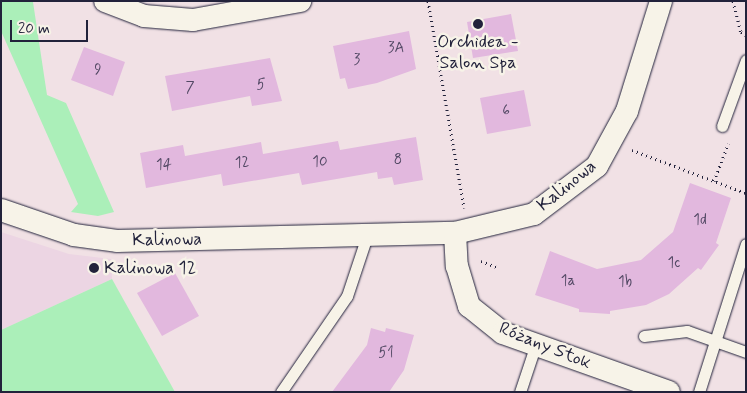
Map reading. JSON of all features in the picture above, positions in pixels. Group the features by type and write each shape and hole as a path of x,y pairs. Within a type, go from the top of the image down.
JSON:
{"street":[{"path":"105,1 144,16 194,20 300,1"},
{"name":"Kalinowa","path":"1,210 74,236 117,241 455,233 534,214 597,166 627,111 661,1"},
{"name":"Różany Stok","path":"455,233 457,266 469,306 503,333 669,392"}],"lane":[{"path":"722,126 746,60"},
{"path":"281,392 347,296 367,236"},
{"path":"699,392 746,244"},
{"path":"644,336 687,331 746,352"},
{"path":"520,392 536,344"}],"path":[{"path":"428,1 464,208"},
{"path":"732,1 741,32 746,35"},
{"path":"610,141 746,193"}],"shaded area":[{"path":"1,232 69,254 111,259 112,279 1,330"}],"green space":[{"path":"1,1 33,2 47,95 66,103 114,212 98,216 71,212 78,204 1,31"},
{"path":"112,279 175,392 1,392 1,330"}],"building":[{"path":"511,14 518,51 473,58 467,22"},
{"path":"409,31 416,69 377,83 348,89 345,78 340,79 333,46"},
{"path":"84,47 125,62 113,96 71,80"},
{"path":"270,58 282,101 252,106 250,96 172,111 165,76"},
{"path":"524,90 531,126 487,134 480,98"},
{"path":"416,137 423,180 394,185 392,177 378,179 377,172 302,185 299,173 223,186 221,174 146,188 140,153 183,145 185,156 261,142 263,154 338,141 340,150"},
{"path":"690,183 731,198 716,243 719,245 701,270 698,268 669,294 646,305 610,311 610,314 579,312 579,309 535,295 550,251 597,269 641,260 673,232"},
{"path":"175,273 199,316 162,336 137,293"},
{"path":"371,328 385,332 386,328 414,335 404,370 389,392 332,392 367,345"}],"place":[{"name":"Orchidea - Salon Spa","path":"478,24"},
{"name":"Kalinowa 12","path":"94,268"}]}
